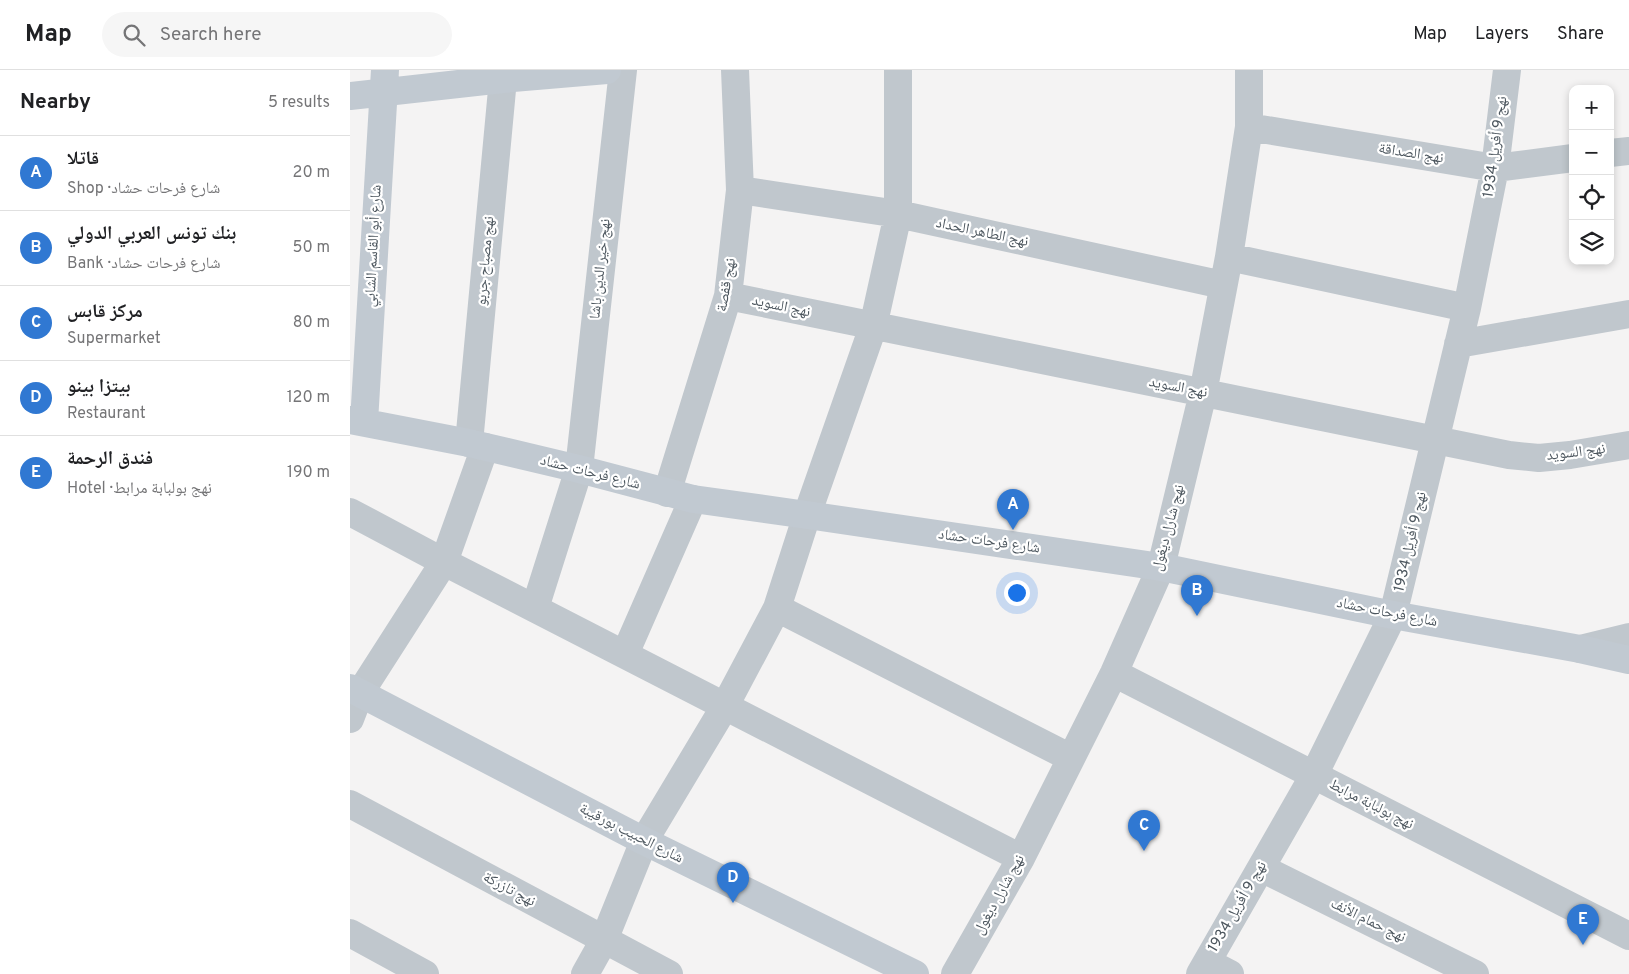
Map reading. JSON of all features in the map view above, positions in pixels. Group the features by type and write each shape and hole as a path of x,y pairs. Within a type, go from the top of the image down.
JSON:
{"street":[{"path":"350,96 384,82 503,79 608,70"},
{"name":"نهج خير الدين باشا","path":"535,608 579,469 623,70"},
{"name":"نهج قفصة","path":"667,493 728,296 740,190 735,70"},
{"path":"585,974 604,940 644,841 725,706 777,608 807,515 873,327 898,214 898,70"},
{"name":"نهج شارل ديغول","path":"955,974 1021,858 1114,673 1161,567 1203,393 1229,257 1249,127 1249,70"},
{"name":"نهج 9 أفريل 1934","path":"1203,968 1314,775 1394,615 1467,308 1495,168 1507,70"},
{"name":"نهج مصباح جربو","path":"350,719 355,691 444,562 477,445 503,79"},
{"name":"شارع أبو القاسم الشابي","path":"357,421 384,82"},
{"name":"نهج الصداقة","path":"1249,127 1495,168 1569,159"},
{"path":"1614,153 1629,151"},
{"name":"نهج الطاهر الحداد","path":"740,190 898,214 1223,285"},
{"path":"1229,257 1467,308"},
{"name":"نهج السويد","path":"728,296 1509,455 1539,458 1629,446"},
{"path":"1458,344 1629,314"},
{"name":"شارع فرحات حشاد","path":"357,421 477,445 693,499 1161,567 1394,615 1580,649 1629,660"},
{"path":"625,654 693,499"},
{"path":"350,512 1021,858"},
{"path":"777,608 1071,758"},
{"path":"1580,649 1629,637"},
{"name":"نهج بولبابة مرابط","path":"1114,673 1624,929"},
{"name":"شارع الحبيب بورقيبة","path":"355,691 644,841 915,974"},
{"name":"نهج تازركة","path":"350,804 669,974"},
{"name":"نهج حمام الأنف","path":"1261,868 1475,974"},
{"path":"350,933 425,974"},
{"path":"1203,968 1230,974"}],"place":[{"name":"قاتلا","path":"1013,530"},
{"name":"بنك تونس العربي الدولي","path":"1197,616"},
{"name":"مركز قابس","path":"1144,851"},
{"name":"بيتزا بينو","path":"733,903"},
{"name":"فندق الرحمة","path":"1583,945"}]}
